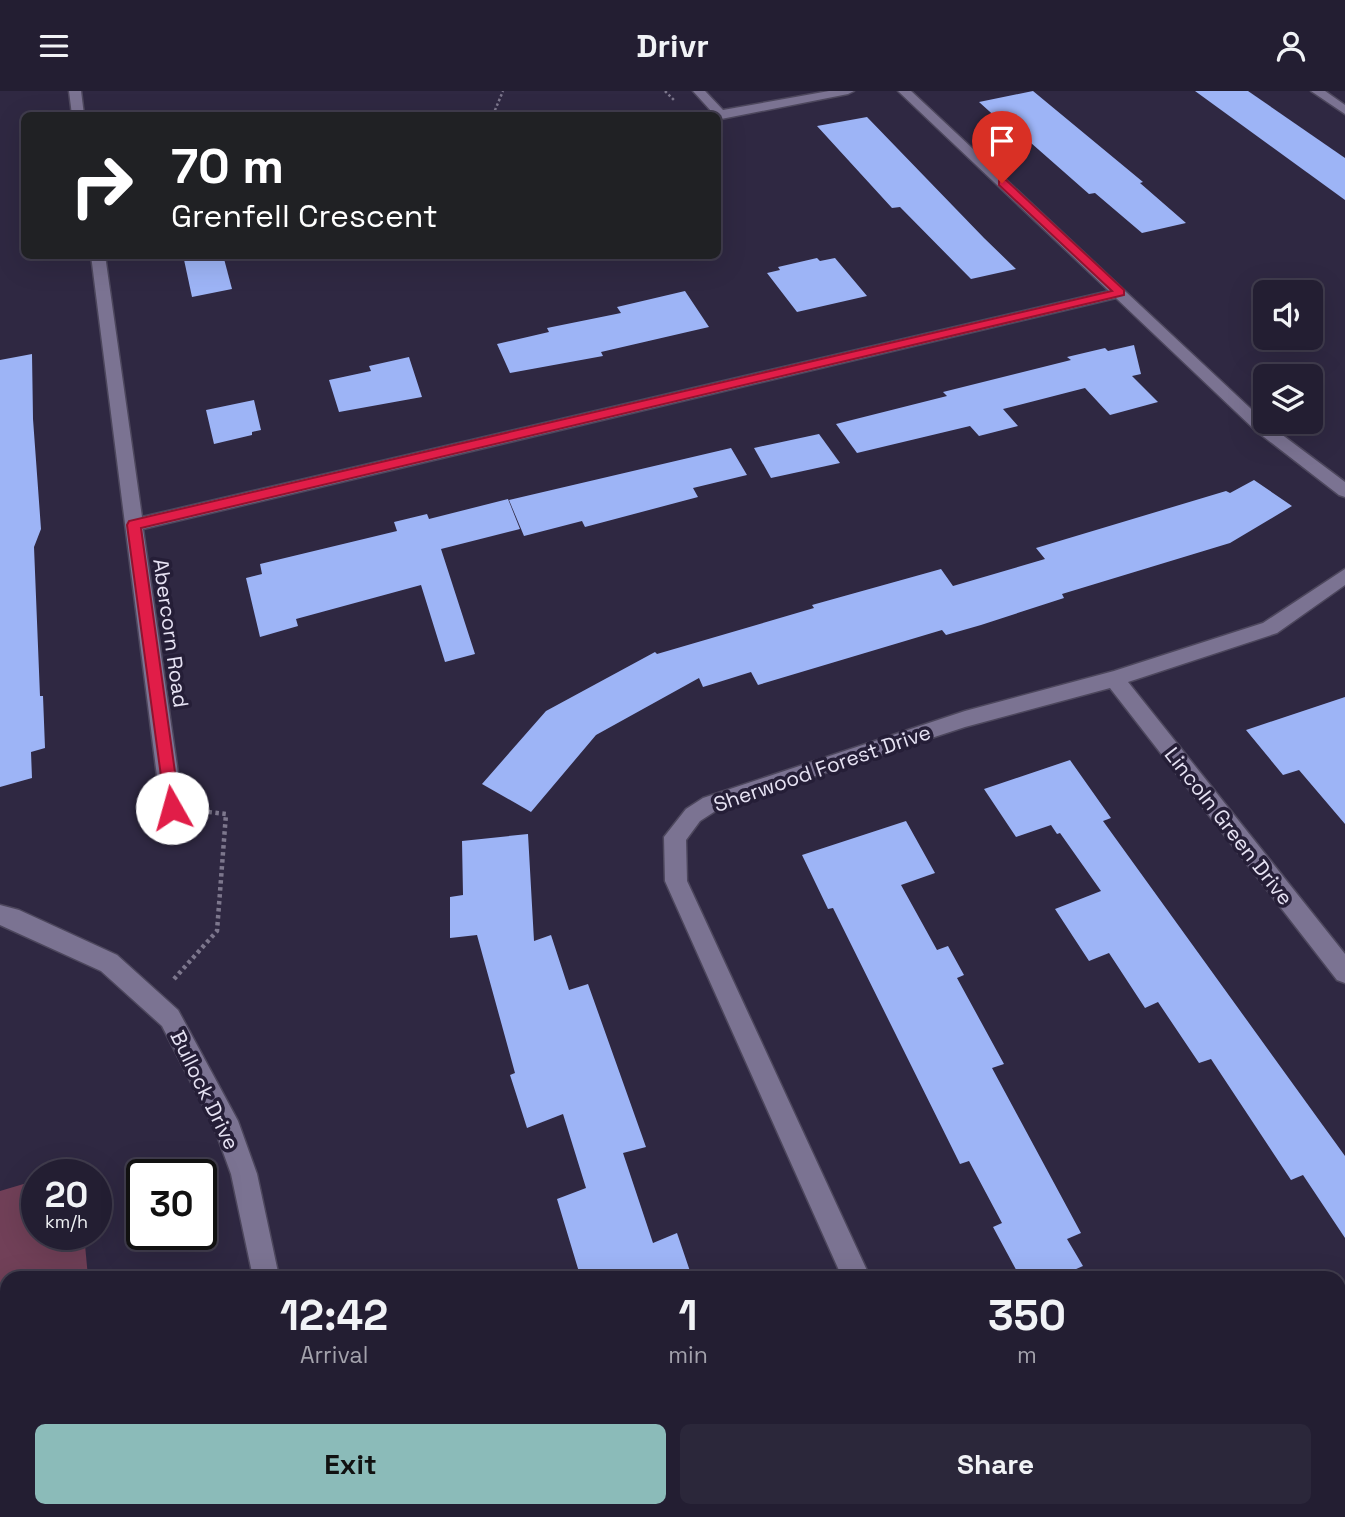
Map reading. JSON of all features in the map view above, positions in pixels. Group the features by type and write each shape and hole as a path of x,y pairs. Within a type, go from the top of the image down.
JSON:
{"street":[{"path":"75,91 78,112"},
{"path":"699,91 716,112"},
{"path":"721,114 810,94 848,91"},
{"path":"904,91 1261,426 1345,491"},
{"path":"1317,91 1345,110"},
{"name":"Abercorn Road","path":"99,259 172,808"},
{"path":"134,525 1120,293"},
{"name":"Sherwood Forest Drive","path":"853,1271 676,881 675,837 693,815 710,804 752,788 965,719 1114,679 1270,628 1345,576"},
{"name":"Lincoln Green Drive","path":"1114,679 1345,972"},
{"name":"Bullock Drive","path":"0,915 24,923 109,963 170,1018 225,1121 244,1174 265,1271"}],"path":[{"path":"495,112 499,107 499,95 503,91"},
{"path":"152,1003 217,932 226,814 172,808"}],"shaded area":[{"path":"21,1185 21,1250 85,1250 87,1271 0,1271 0,1191"}],"building":[{"path":"1033,91 1143,182 1140,183 1186,223 1142,233 1095,193 1089,194 1014,128 1009,129 979,102"},
{"path":"1195,91 1248,91 1345,158 1345,200"},
{"path":"867,117 1016,269 971,279 900,207 892,208 817,126"},
{"path":"817,258 820,261 835,258 867,296 797,312 767,273 780,270 778,267"},
{"path":"184,259 224,259 232,289 192,297"},
{"path":"685,291 709,327 601,352 603,356 510,373 497,344 549,332 547,328 621,313 617,307"},
{"path":"1134,345 1141,374 1132,376 1158,402 1110,415 1085,388 1003,409 1018,426 979,436 970,426 857,453 836,424 947,396 943,392 1071,360 1067,357 1105,348 1108,351"},
{"path":"32,354 33,419 41,529 34,547 40,696 43,696 45,748 31,752 32,778 0,787 0,360"},
{"path":"409,357 422,397 339,412 329,380 371,371 369,366"},
{"path":"254,400 261,430 252,432 252,435 214,444 206,410"},
{"path":"819,434 840,463 771,478 754,448"},
{"path":"731,448 747,475 693,488 698,497 585,527 582,521 524,536 509,500"},
{"path":"1254,480 1292,506 1230,543 1062,594 1064,598 981,625 946,635 942,630 758,685 751,672 703,687 699,678 596,735 531,812 482,784 546,711 655,652 657,654 814,608 812,605 941,569 953,586 1045,559 1036,548 1226,491 1230,493"},
{"path":"508,499 520,529 441,549 475,654 445,662 421,585 296,619 298,626 260,637 246,578 262,574 260,564 397,531 394,522 427,514 429,519"},
{"path":"1345,697 1345,824 1299,770 1283,775 1246,730"},
{"path":"1070,760 1111,818 1103,821 1345,1156 1345,1238 1303,1175 1291,1180 1211,1059 1199,1063 1158,1002 1145,1008 1109,953 1089,961 1055,909 1101,891 1060,833 1057,834 1051,825 1016,837 984,789"},
{"path":"906,821 935,873 901,885 937,950 948,946 964,975 957,978 1004,1064 992,1068 1081,1233 1067,1239 1083,1266 1072,1271 1017,1271 993,1227 1002,1223 969,1161 960,1164 833,908 828,909 802,855"},
{"path":"528,834 534,941 551,935 569,990 588,984 646,1147 623,1153 653,1243 677,1233 690,1271 579,1271 557,1199 586,1188 563,1114 527,1128 510,1075 515,1073 477,935 450,938 450,897 463,895 462,841"}],"route":[{"path":"172,808 134,525 1120,293 1002,183"}]}
